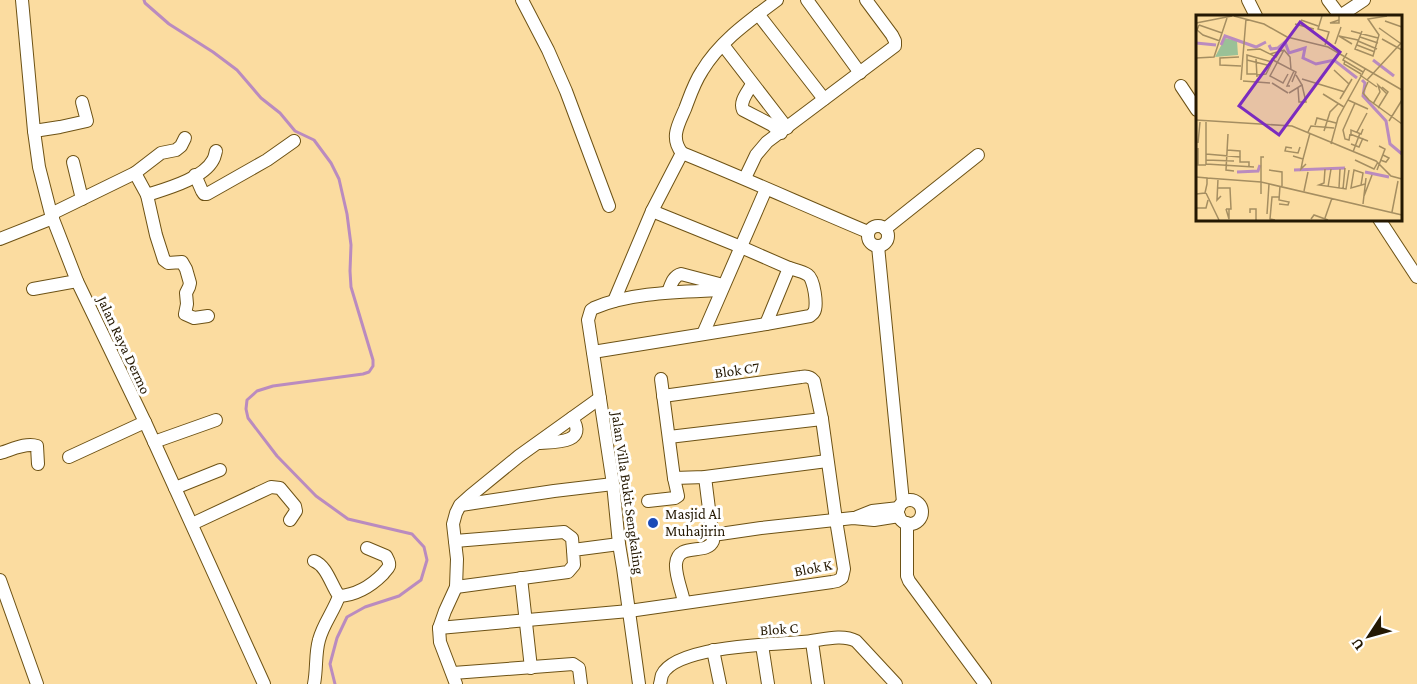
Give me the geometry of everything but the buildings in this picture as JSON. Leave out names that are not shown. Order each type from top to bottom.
[{"type":"street","name":"Jalan Raya Dermo","points":[[22,0],[34,131],[39,167],[52,216],[77,281],[145,422],[264,684]]},
{"type":"street","points":[[522,0],[566,91],[609,206]]},
{"type":"street","points":[[777,0],[735,32],[700,73],[681,118],[675,144],[682,153],[868,232]]},
{"type":"street","points":[[807,0],[860,73]]},
{"type":"street","points":[[745,178],[756,155],[780,126],[824,99],[895,46],[892,35],[866,0]]},
{"type":"street","points":[[1248,0],[1256,15]]},
{"type":"street","points":[[1328,0],[1339,15]]},
{"type":"street","points":[[1342,15],[1364,0]]},
{"type":"street","points":[[758,14],[824,99]]},
{"type":"street","points":[[723,45],[780,126]]},
{"type":"street","points":[[752,84],[741,106],[743,110],[780,126]]},
{"type":"street","points":[[1181,86],[1194,112]]},
{"type":"street","points":[[34,131],[87,121],[82,102]]},
{"type":"street","points":[[0,239],[52,216],[135,173],[161,153],[176,150],[185,138]]},
{"type":"street","points":[[195,175],[202,191],[207,194],[267,160],[294,141]]},
{"type":"street","points":[[147,195],[179,184],[195,175],[209,166],[216,151]]},
{"type":"street","points":[[614,301],[652,211],[682,153]]},
{"type":"street","points":[[885,229],[978,155]]},
{"type":"street","points":[[73,162],[82,200]]},
{"type":"street","points":[[135,173],[147,195],[164,260],[168,263],[182,262],[186,268],[190,283],[186,293],[185,314],[194,318],[208,316]]},
{"type":"street","points":[[703,334],[766,189]]},
{"type":"street","points":[[593,352],[806,317],[815,312],[811,279],[803,272],[652,211]]},
{"type":"street","points":[[1380,220],[1417,277]]},
{"type":"street","points":[[877,225],[885,229],[888,234],[886,242],[883,245],[873,245],[867,237],[868,232],[877,225]]},
{"type":"street","points":[[878,246],[907,576],[985,684]]},
{"type":"street","points":[[766,324],[789,268]]},
{"type":"street","points":[[668,292],[678,274],[722,288]]},
{"type":"street","points":[[33,290],[77,281]]},
{"type":"street","points":[[614,301],[668,292],[722,288]]},
{"type":"street","name":"Jalan Villa Bukit Sengkaling","points":[[614,301],[591,310],[588,320],[613,484],[639,684]]},
{"type":"street","name":"Blok C7","points":[[663,396],[801,377],[810,377],[814,381]]},
{"type":"street","points":[[648,501],[677,498],[661,379]]},
{"type":"street","name":"Blok K","points":[[439,628],[629,611],[837,581],[842,578],[844,569],[822,419],[814,381]]},
{"type":"street","points":[[581,684],[579,668],[573,664],[455,679],[440,642],[439,628],[456,587],[458,559],[453,524],[460,505],[509,464],[600,398]]},
{"type":"street","points":[[669,437],[822,419]]},
{"type":"street","points":[[154,442],[216,420]]},
{"type":"street","points":[[69,457],[145,422]]},
{"type":"street","points":[[0,453],[34,444],[37,446],[38,464]]},
{"type":"street","points":[[674,478],[705,477],[827,461]]},
{"type":"street","points":[[175,488],[220,470]]},
{"type":"street","points":[[684,602],[676,569],[677,560],[682,553],[691,549],[708,548],[712,545],[705,477]]},
{"type":"street","points":[[460,505],[613,484]]},
{"type":"street","points":[[192,524],[271,487],[280,488],[295,506],[296,511],[290,520]]},
{"type":"street","points":[[712,535],[853,518],[874,520],[902,512]]},
{"type":"street","points":[[455,541],[564,532],[572,538],[574,565],[568,572],[456,587]]},
{"type":"street","points":[[573,550],[619,544]]},
{"type":"street","points":[[339,596],[362,590],[375,582],[389,568],[386,556],[367,548]]},
{"type":"street","points":[[314,561],[323,568],[339,596]]},
{"type":"street","points":[[521,578],[531,668]]},
{"type":"street","points":[[0,580],[37,684]]},
{"type":"street","points":[[314,684],[319,640],[339,596]]},
{"type":"street","name":"Blok C","points":[[660,684],[661,676],[666,669],[689,657],[713,650],[812,642],[844,637],[856,641],[896,684]]},
{"type":"street","points":[[812,642],[818,684]]},
{"type":"street","points":[[762,645],[768,684]]},
{"type":"street","points":[[713,650],[720,684]]},
{"type":"street","points":[[878,664],[881,684]]},
{"type":"waterway","points":[[144,0],[169,24],[237,70],[261,98],[280,113],[295,131],[314,140],[331,163],[339,179],[351,245],[351,287],[373,366],[369,372],[363,374],[273,386],[257,391],[247,400],[246,409],[248,418],[277,456],[316,496],[348,519],[412,534],[424,547],[427,560],[421,580],[399,596],[365,607],[347,617],[337,638],[330,664],[335,684]]},
{"type":"place","name":"Masjid Al Muhajirin","points":[[653,523]]}]
